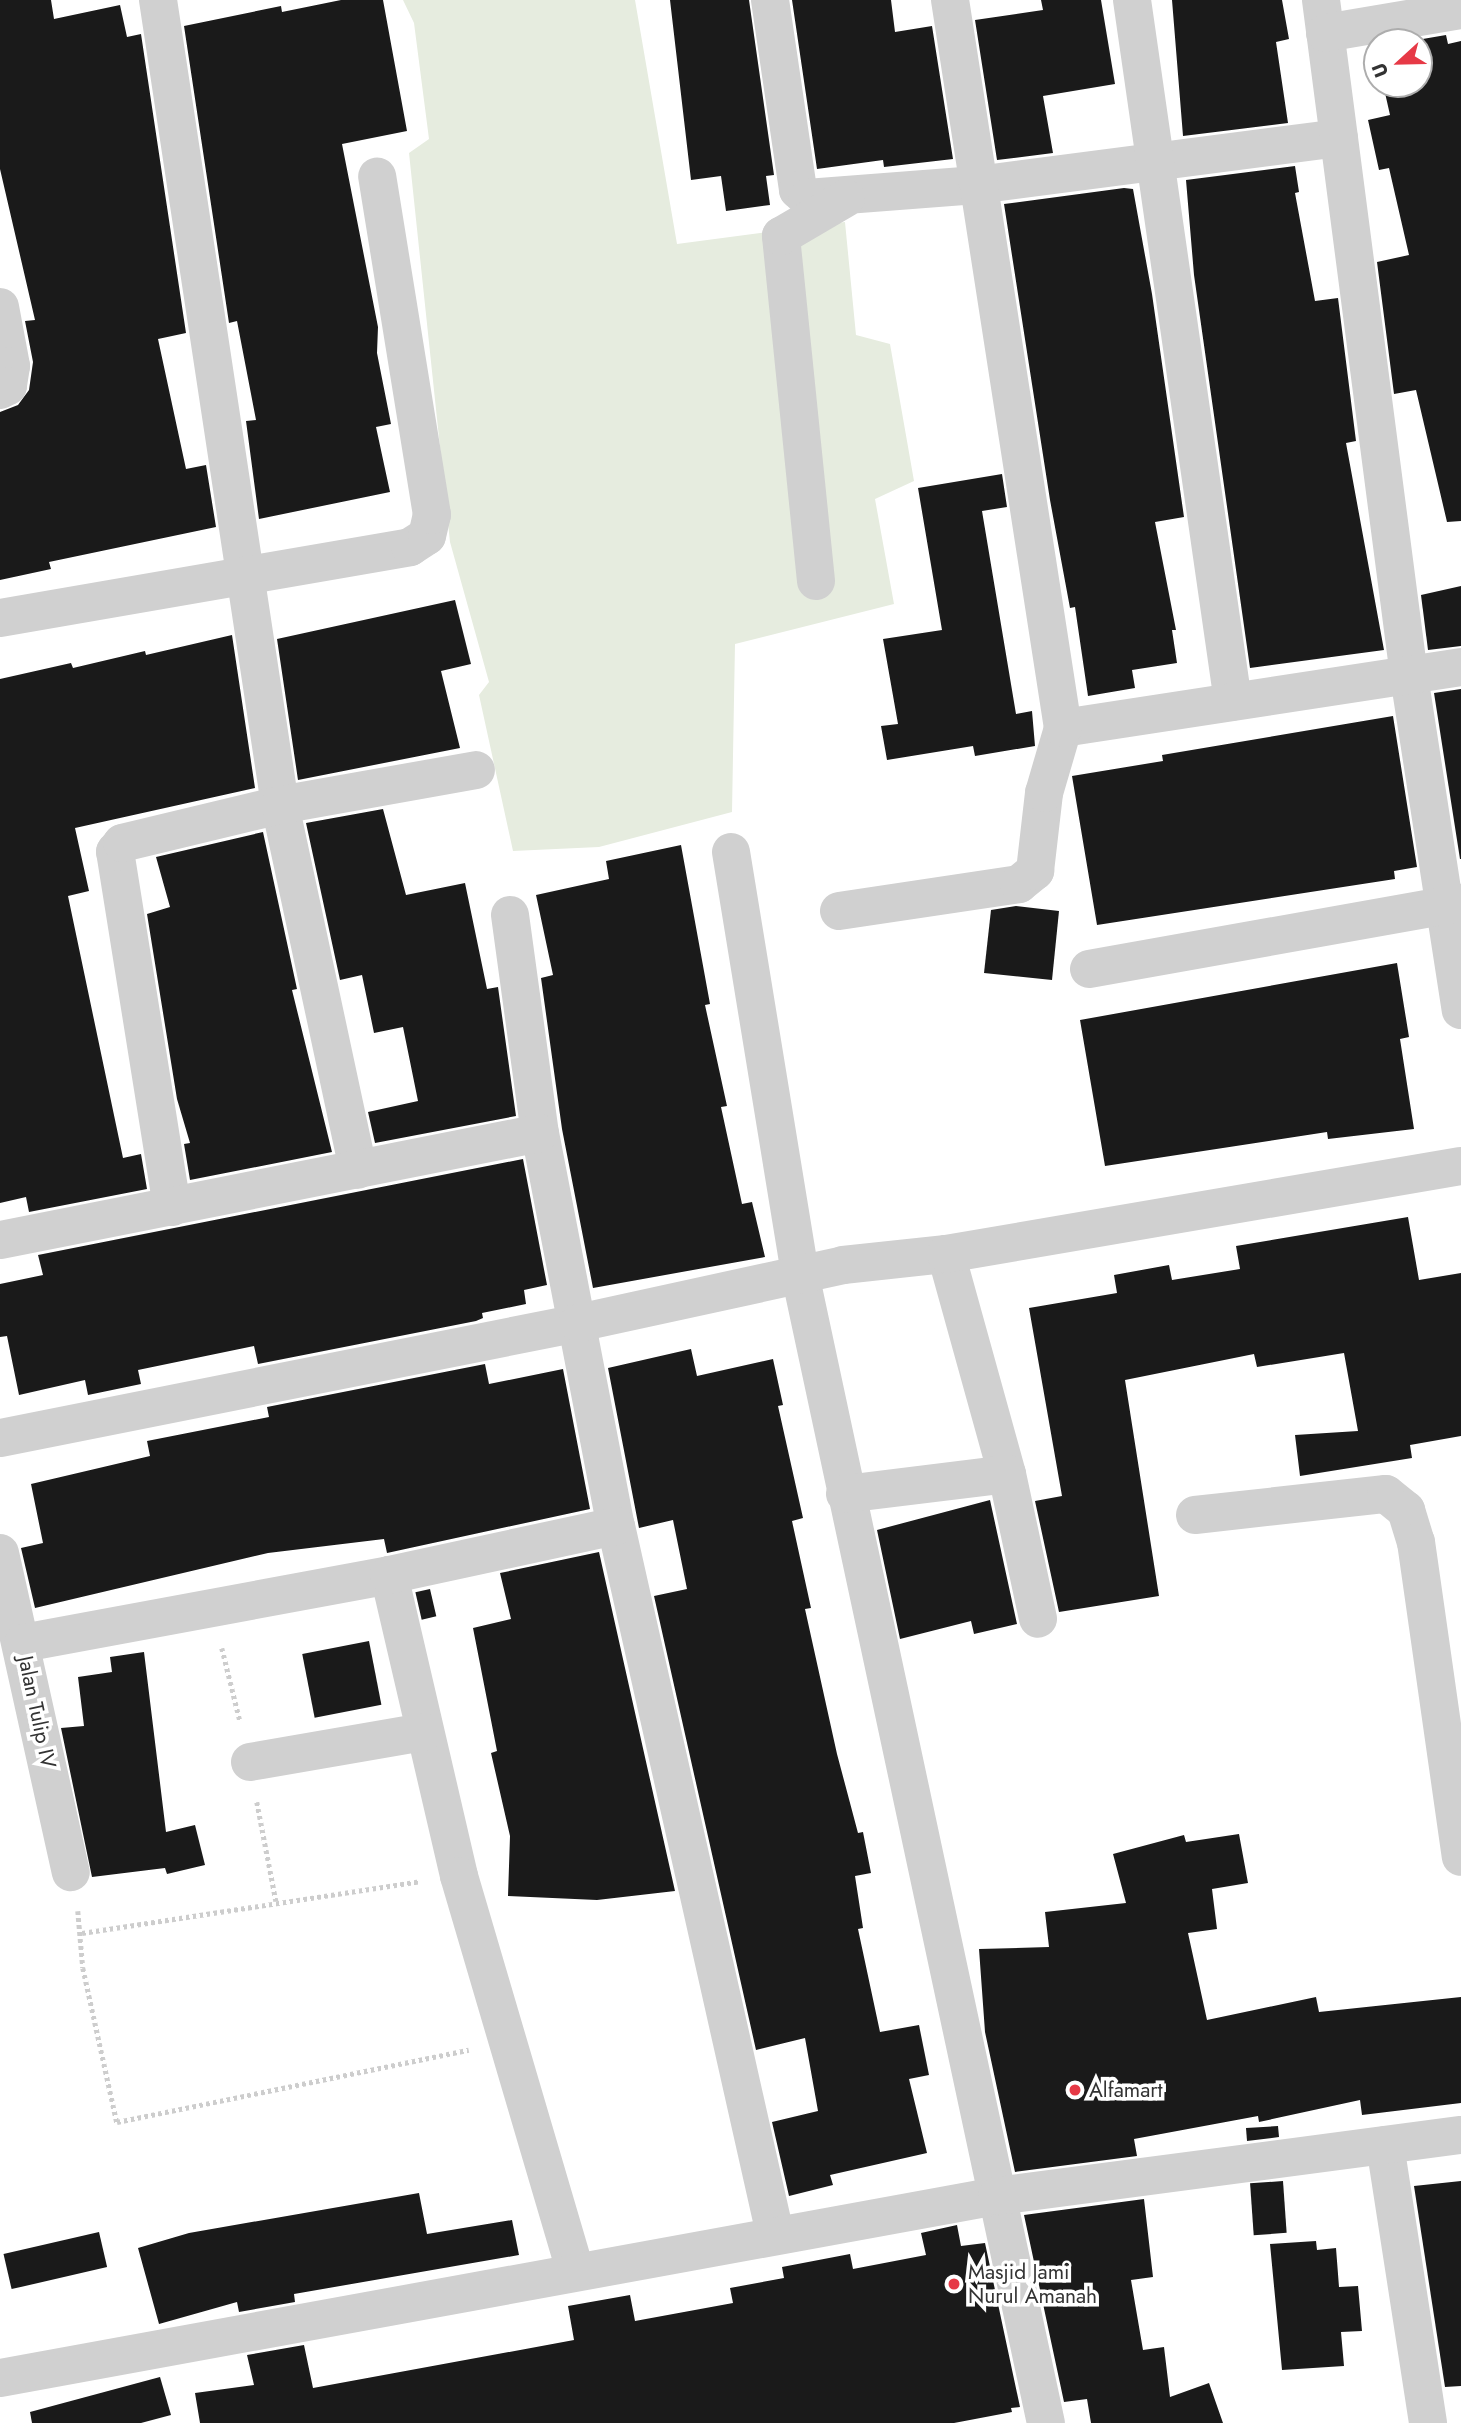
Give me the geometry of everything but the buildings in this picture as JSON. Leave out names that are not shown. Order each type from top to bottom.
[{"type":"street","points":[[158,0],[243,577],[280,805],[358,1170]]},
{"type":"street","points":[[770,0],[798,190],[807,198],[977,186],[1339,138]]},
{"type":"street","points":[[839,911],[1018,884],[1035,872],[1044,793],[1063,728],[950,0]]},
{"type":"street","points":[[1132,0],[1233,702]]},
{"type":"street","points":[[1461,10],[1323,16],[1409,676],[1453,905],[1461,1010]]},
{"type":"street","points":[[0,618],[410,547],[427,536],[432,515],[377,176]]},
{"type":"street","points":[[816,580],[781,236],[850,196]]},
{"type":"street","points":[[0,307],[11,366],[8,386],[0,390]]},
{"type":"street","points":[[1063,728],[1461,667]]},
{"type":"street","points":[[172,1207],[116,852],[133,836],[280,805],[476,771]]},
{"type":"street","points":[[731,852],[800,1274],[1046,2423]]},
{"type":"street","points":[[1089,969],[1453,905]]},
{"type":"street","points":[[510,915],[540,1133],[616,1526],[775,2234]]},
{"type":"street","points":[[0,1240],[540,1133]]},
{"type":"street","points":[[0,1438],[578,1323],[800,1274],[946,1254],[1461,1166]]},
{"type":"street","points":[[946,1254],[1007,1474],[1038,1619]]},
{"type":"street","points":[[845,1494],[1007,1474]]},
{"type":"street","points":[[1195,1516],[1386,1494],[1406,1510],[1416,1542],[1452,1731],[1461,1857]]},
{"type":"street","points":[[23,1643],[389,1575],[616,1526]]},
{"type":"street","name":"Jalan Tulip IV","points":[[0,1553],[23,1643],[71,1872]]},
{"type":"street","points":[[389,1575],[423,1732],[459,1876],[575,2271]]},
{"type":"street","points":[[250,1762],[423,1732]]},
{"type":"street","points":[[0,2378],[775,2234],[997,2196],[1461,2135]]},
{"type":"street","points":[[1385,2146],[1428,2423]]},
{"type":"path","points":[[71,1872],[82,1934],[83,1968],[100,2057],[117,2122],[508,2043]]},
{"type":"path","points":[[82,1934],[459,1876]]},
{"type":"shaded area","points":[[403,0],[635,0],[677,244],[845,222],[856,335],[890,344],[914,481],[875,499],[894,604],[735,644],[732,812],[599,847],[513,851],[479,695],[489,682],[450,542],[409,153],[429,139],[414,23]]},
{"type":"place","name":"Alfamart","points":[[1075,2090]]},
{"type":"place","name":"Masjid Jami Nurul Amanah","points":[[954,2284]]}]
